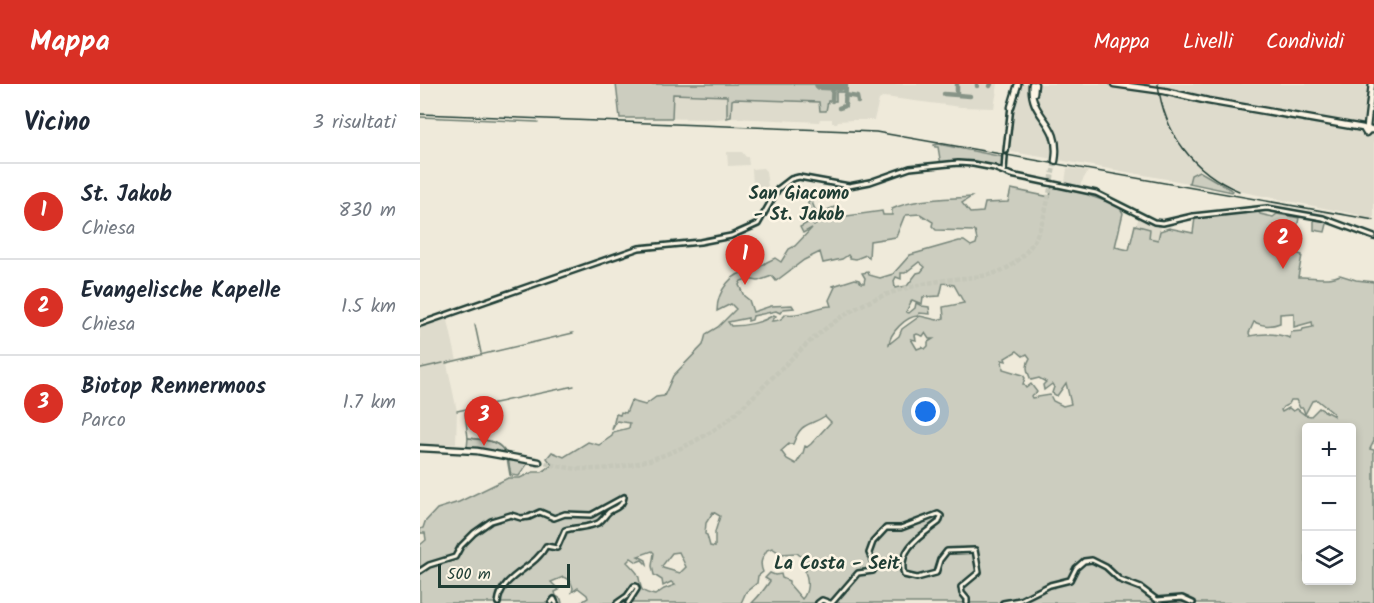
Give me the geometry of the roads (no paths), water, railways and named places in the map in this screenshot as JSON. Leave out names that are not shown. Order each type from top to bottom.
[{"type":"main road","points":[[1011,107],[1017,84]]},
{"type":"main road","points":[[1114,84],[1159,90],[1208,101],[1368,129],[1372,84]]},
{"type":"main road","points":[[1033,85],[1036,107],[1054,135],[1055,161]]},
{"type":"main road","points":[[420,448],[477,451],[539,462]]},
{"type":"street","points":[[1006,151],[1011,107]]},
{"type":"street","points":[[1004,172],[1005,156]]},
{"type":"street","points":[[420,324],[639,248],[700,242],[731,236],[758,224],[778,190],[794,178],[849,186],[870,182],[902,170],[966,163],[1095,193],[1154,222],[1266,208],[1332,220],[1374,237]]},
{"type":"street","points":[[420,571],[455,557],[461,546],[474,533],[492,521],[511,515],[519,518],[529,517],[540,512],[554,518],[565,514],[591,514],[624,497],[617,508],[609,511],[598,523],[565,530],[556,548],[546,546],[525,570],[508,580],[498,597],[498,603]]},
{"type":"street","points":[[818,603],[822,600],[831,603],[858,573],[873,572],[875,567],[869,553],[873,542],[886,528],[901,528],[938,514],[941,516],[939,522],[907,549],[902,558],[904,575],[917,578],[936,573],[940,560],[947,551],[975,550],[979,572],[961,587],[967,603]]},
{"type":"street","points":[[1003,603],[1020,600],[1050,585],[1071,580],[1076,568],[1084,561],[1092,560],[1106,567],[1120,580],[1141,588],[1158,600],[1182,598],[1193,603]]},
{"type":"street","points":[[617,603],[636,586],[638,589],[628,603]]},
{"type":"street","points":[[550,603],[553,599],[556,602]]},
{"type":"waterway","points":[[420,117],[538,122]]},
{"type":"waterway","points":[[475,325],[481,353]]},
{"type":"waterway","points":[[446,363],[573,333]]},
{"type":"waterway","points":[[421,368],[443,363]]},
{"type":"waterway","points":[[457,411],[574,386]]},
{"type":"waterway","points":[[465,412],[468,438],[495,443],[506,454]]},
{"type":"waterway","points":[[508,458],[511,476]]},
{"type":"tunnel","points":[[539,462],[573,468],[602,469],[640,463],[675,450],[709,433],[728,419],[808,343],[836,321],[866,303],[902,289],[990,274],[1008,267],[1027,251],[1040,228],[1048,202],[1055,161]]},
{"type":"railway","points":[[1158,84],[1167,119],[1184,149],[1208,173],[1239,191]]},
{"type":"railway","points":[[420,114],[876,132],[1374,220]]},
{"type":"place","name":"Evangelische Kapelle","points":[[1283,269]]},
{"type":"place","name":"St. Jakob","points":[[745,285]]},
{"type":"place","name":"Biotop Rennermoos","points":[[484,446]]},
{"type":"district","name":"San Giacomo - St. Jakob","points":[[799,204]]},
{"type":"district","name":"La Costa - Seit","points":[[837,564]]}]
